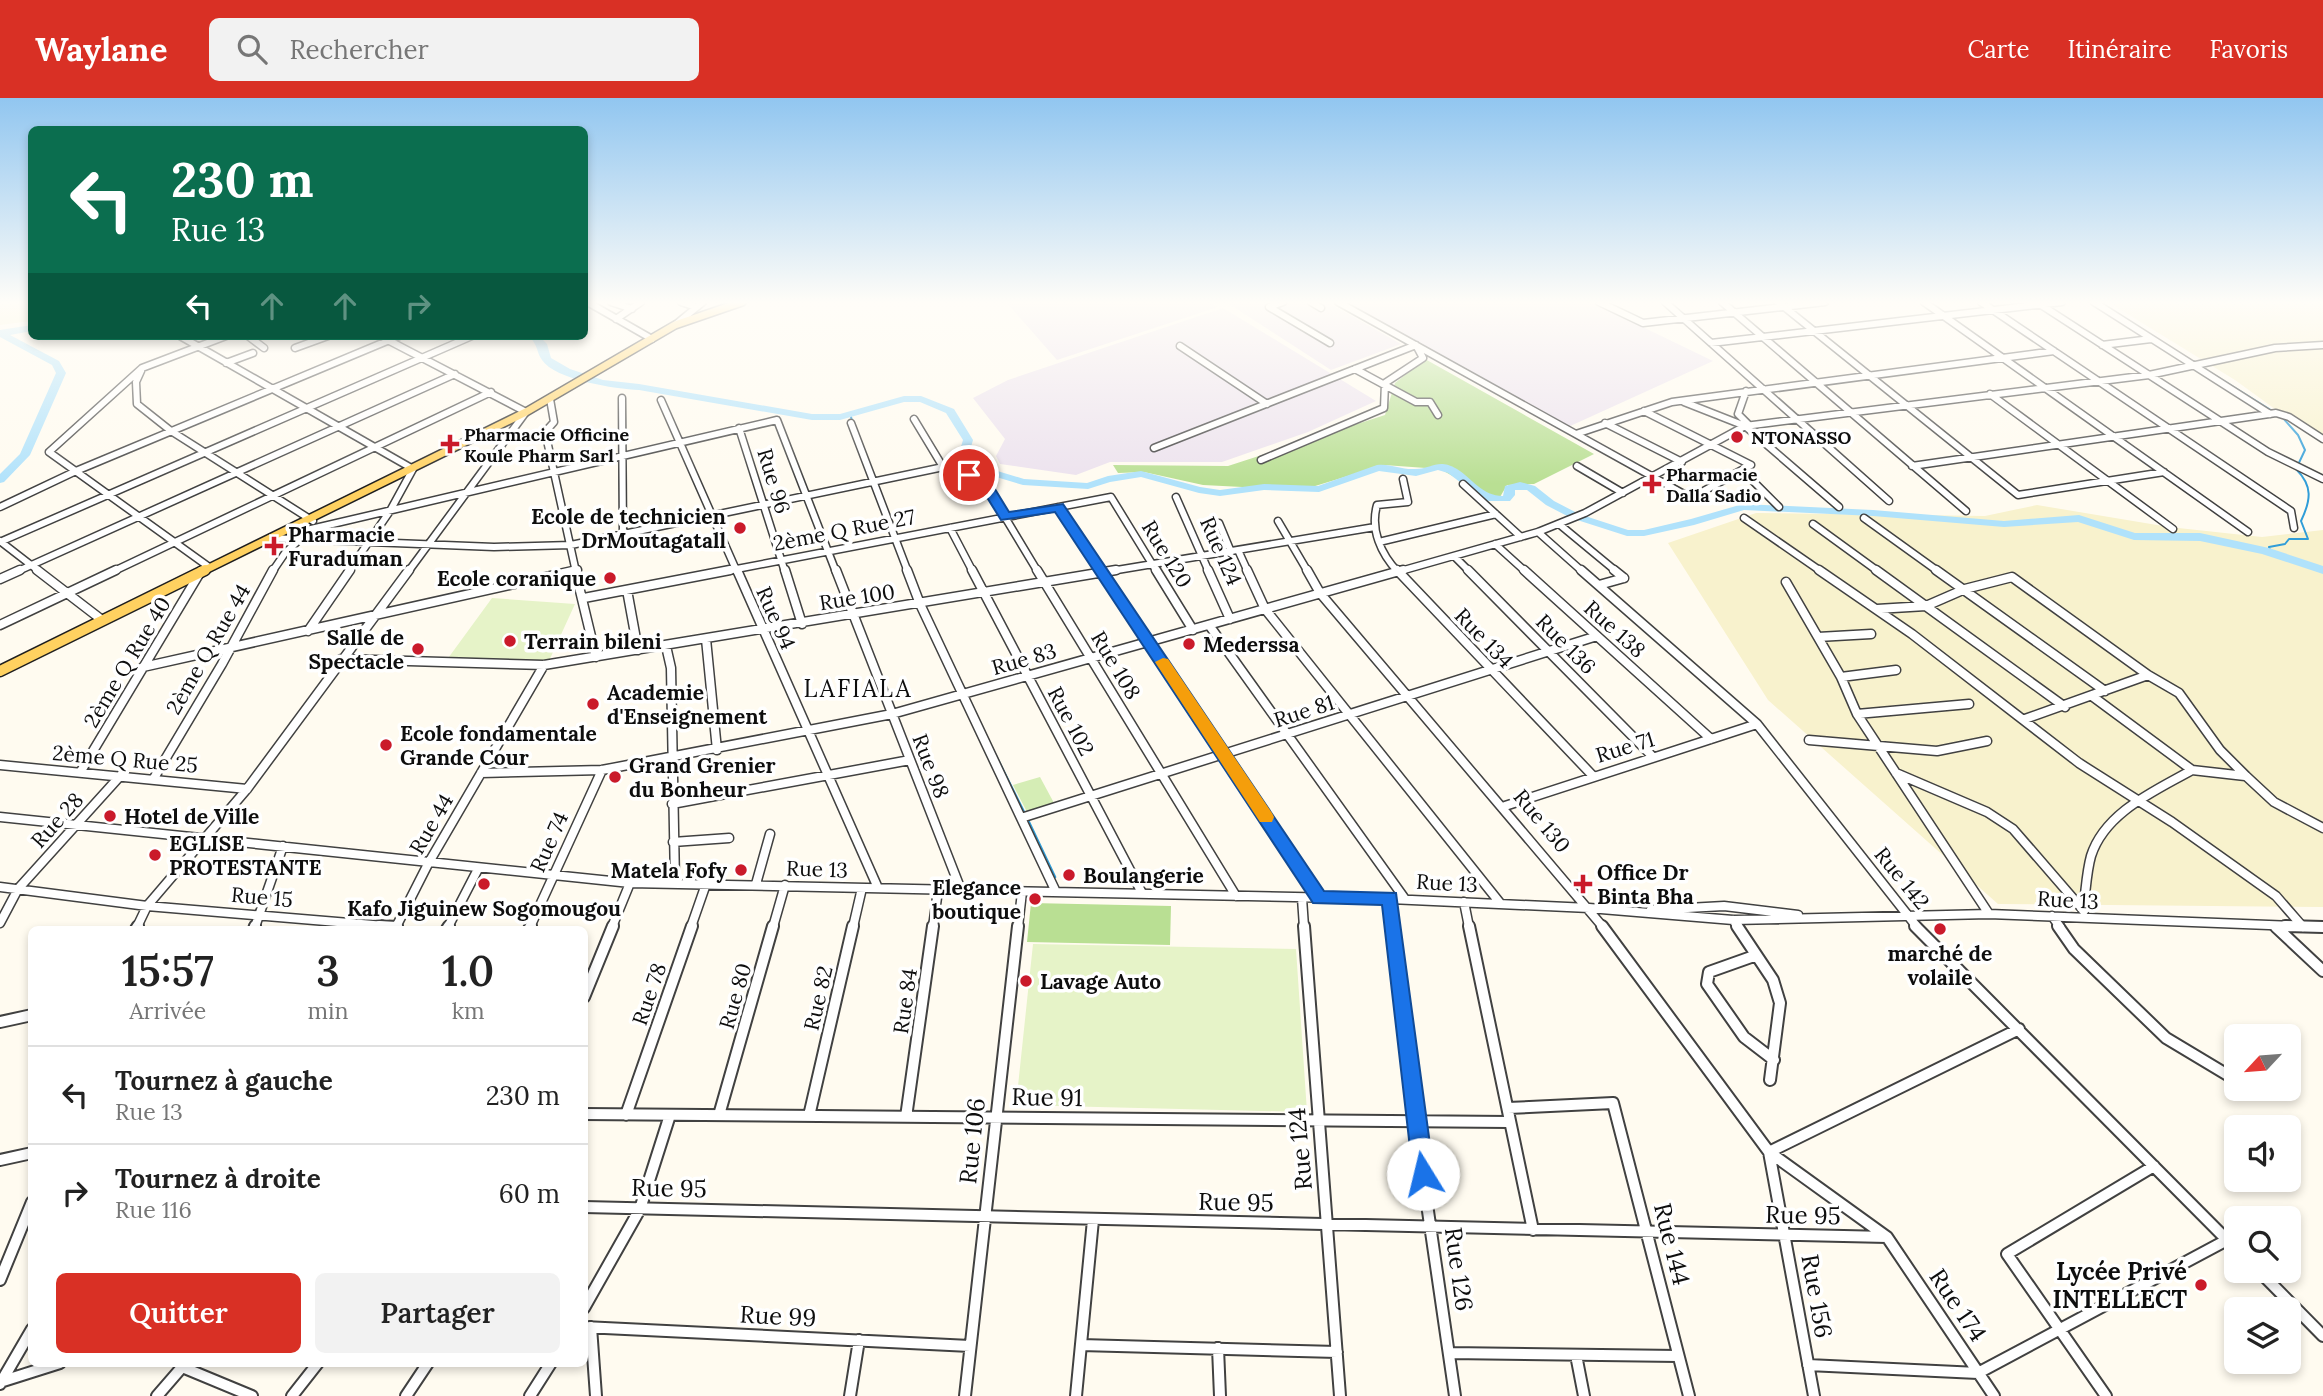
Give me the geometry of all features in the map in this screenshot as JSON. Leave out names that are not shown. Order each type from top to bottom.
[{"type":"main road","points":[[0,671],[413,469],[526,412],[613,363]]},
{"type":"street","points":[[156,363],[142,368],[49,452],[175,542],[205,569]]},
{"type":"street","points":[[226,363],[341,425],[413,469],[390,511],[308,631]]},
{"type":"street","points":[[0,507],[76,471],[333,363]]},
{"type":"street","points":[[103,620],[0,541],[410,363]]},
{"type":"street","points":[[137,926],[147,906],[247,789],[526,412],[433,363]]},
{"type":"street","points":[[1206,363],[1267,404]]},
{"type":"street","points":[[1154,448],[1371,363]]},
{"type":"street","points":[[1385,383],[1418,363]]},
{"type":"street","points":[[1448,363],[1691,498],[1751,465],[1644,411]]},
{"type":"street","points":[[1732,363],[1889,501]]},
{"type":"street","points":[[1793,363],[1966,511]]},
{"type":"street","points":[[1854,363],[2018,495],[2164,472]]},
{"type":"street","points":[[1576,434],[1681,401],[1761,388],[1973,363]]},
{"type":"street","points":[[2008,363],[2248,532]]},
{"type":"street","points":[[2070,363],[2291,511],[2294,528]]},
{"type":"street","points":[[2130,363],[2268,452],[2323,480]]},
{"type":"street","points":[[2188,363],[2270,414]]},
{"type":"street","points":[[1681,401],[1748,426],[2149,374],[2204,363]]},
{"type":"street","points":[[142,368],[136,382],[137,404],[171,431],[319,526]]},
{"type":"street","points":[[1355,369],[1416,402],[1430,402],[1438,415]]},
{"type":"street","points":[[1,578],[455,374]]},
{"type":"street","points":[[1261,460],[1384,408],[1385,383]]},
{"type":"street","points":[[1746,391],[1747,395],[1739,404],[1738,414],[1839,507]]},
{"type":"street","points":[[0,625],[491,392]]},
{"type":"street","points":[[1990,394],[2174,529]]},
{"type":"street","points":[[622,398],[623,536]]},
{"type":"street","points":[[550,399],[554,422],[546,431],[546,436],[552,473],[596,657]]},
{"type":"street","name":"Rue 94","points":[[660,400],[878,888]]},
{"type":"street","points":[[1912,466],[2270,414],[2289,417],[2323,439]]},
{"type":"street","name":"Rue 98","points":[[739,428],[776,419],[961,890]]},
{"type":"street","points":[[270,538],[428,545],[571,545],[623,536],[943,467],[914,419]]},
{"type":"street","points":[[850,423],[920,604],[1056,892]]},
{"type":"street","points":[[1605,423],[1682,462]]},
{"type":"street","name":"Rue 83","points":[[481,773],[602,770],[717,750],[892,714],[1538,532],[1585,513],[1748,426]]},
{"type":"street","points":[[295,539],[319,526],[739,428]]},
{"type":"street","name":"Rue 96","points":[[739,428],[802,624]]},
{"type":"street","name":"Rue 108","points":[[943,467],[953,465],[985,484],[1236,896]]},
{"type":"street","points":[[1577,466],[1623,493]]},
{"type":"street","points":[[1742,470],[1779,507]]},
{"type":"street","name":"Rue 134","points":[[1403,480],[1408,502],[1377,505],[1375,511],[1379,542],[1396,572],[1592,776]]},
{"type":"street","points":[[1463,484],[1521,537]]},
{"type":"street","name":"2ème Q Rue 27","points":[[584,598],[1111,497]]},
{"type":"street","name":"Rue 120","points":[[1111,497],[1193,630]]},
{"type":"street","name":"Rue 124","points":[[1176,498],[1230,619]]},
{"type":"street","points":[[1059,507],[1319,898]]},
{"type":"street","points":[[1379,542],[1496,513]]},
{"type":"street","points":[[1744,518],[1877,609],[2025,719],[2079,763],[2172,822],[2276,896],[2303,927]]},
{"type":"street","points":[[1864,518],[2105,691]]},
{"type":"street","name":"Rue 130","points":[[1278,521],[1320,593],[1505,806],[1589,908],[1769,1152]]},
{"type":"street","points":[[1219,523],[1265,609],[1500,903]]},
{"type":"street","points":[[1562,523],[1625,578],[1599,585]]},
{"type":"street","points":[[1813,524],[2065,707]]},
{"type":"street","name":"Rue 100","points":[[341,659],[544,665],[852,616],[1375,527]]},
{"type":"street","name":"Rue 102","points":[[950,528],[1142,893]]},
{"type":"street","name":"Rue 142","points":[[1538,532],[1757,724],[1905,915],[2224,1237]]},
{"type":"street","name":"2ème Q Rue 44","points":[[154,778],[232,648],[268,579],[295,539]]},
{"type":"street","name":"Rue 138","points":[[1495,544],[1711,739]]},
{"type":"street","name":"Rue 136","points":[[1454,555],[1653,757]]},
{"type":"street","name":"2ème Q Rue 40","points":[[81,771],[205,569]]},
{"type":"street","points":[[143,667],[577,570]]},
{"type":"street","points":[[1877,609],[1926,606],[1965,589],[2012,577],[2148,675],[2179,693],[2220,750],[2246,776],[2274,802],[2323,828]]},
{"type":"street","points":[[1786,582],[1841,677],[1857,714],[1989,914]]},
{"type":"street","points":[[627,590],[638,650]]},
{"type":"street","points":[[1209,625],[1405,899]]},
{"type":"street","points":[[1818,637],[1871,634]]},
{"type":"street","name":"Rue 81","points":[[1021,818],[1597,636]]},
{"type":"street","points":[[706,639],[717,750]]},
{"type":"street","points":[[666,646],[671,668],[670,758],[675,883]]},
{"type":"street","name":"Rue 44","points":[[397,926],[428,864],[544,665]]},
{"type":"street","points":[[1841,677],[1896,670]]},
{"type":"street","points":[[2025,719],[2065,707],[2148,675]]},
{"type":"street","points":[[2092,696],[2192,770],[2246,776]]},
{"type":"street","points":[[1857,714],[1969,704]]},
{"type":"street","name":"Rue 71","points":[[1505,806],[1757,724]]},
{"type":"street","points":[[1809,740],[1937,751],[1987,741]]},
{"type":"street","points":[[672,804],[910,760]]},
{"type":"street","name":"2ème Q Rue 25","points":[[0,765],[247,789]]},
{"type":"street","name":"Rue 74","points":[[530,926],[602,770]]},
{"type":"street","points":[[2083,910],[2092,853],[2101,835],[2137,801],[2192,770]]},
{"type":"street","points":[[1896,773],[1987,812],[2013,829],[2090,918]]},
{"type":"street","name":"Rue 28","points":[[0,923],[18,889],[121,775]]},
{"type":"street","name":"Rue 13","points":[[0,818],[78,823],[428,864],[630,883],[1390,898],[1636,911],[1682,918],[1733,920],[1989,914],[2323,927]]},
{"type":"street","points":[[756,884],[770,834]]},
{"type":"street","points":[[673,842],[729,838]]},
{"type":"street","points":[[255,926],[283,846]]},
{"type":"street","points":[[449,926],[478,869]]},
{"type":"street","points":[[588,987],[630,883]]},
{"type":"street","name":"Rue 78","points":[[626,1115],[706,884]]},
{"type":"street","name":"Rue 80","points":[[719,1115],[785,885]]},
{"type":"street","name":"Rue 15","points":[[0,887],[147,906],[376,926]]},
{"type":"street","name":"Rue 82","points":[[809,1116],[862,888]]},
{"type":"street","name":"Rue 84","points":[[906,1117],[938,890]]},
{"type":"street","name":"Rue 106","points":[[965,1396],[1022,892]]},
{"type":"street","name":"Rue 124","points":[[1302,898],[1340,1396]]},
{"type":"street","name":"Rue 126","points":[[1390,898],[1415,1122],[1455,1396]]},
{"type":"street","points":[[1464,902],[1533,1230]]},
{"type":"street","name":"Rue 13","points":[[1636,911],[1724,906],[1812,917]]},
{"type":"street","points":[[2052,916],[2074,950],[2166,1038],[2224,1073]]},
{"type":"street","points":[[1733,920],[1754,956],[1773,980],[1780,1003],[1770,1080]]},
{"type":"street","points":[[2276,927],[2323,971]]},
{"type":"street","points":[[1754,956],[1725,964],[1709,972],[1707,984],[1744,1037],[1774,1060]]},
{"type":"street","points":[[0,1022],[28,1016]]},
{"type":"street","points":[[1887,1237],[1769,1152],[2019,1029]]},
{"type":"street","name":"Rue 144","points":[[1507,1108],[1613,1103],[1689,1396]]},
{"type":"street","name":"Rue 91","points":[[588,1114],[1509,1122]]},
{"type":"street","points":[[588,1301],[640,1209],[670,1115]]},
{"type":"street","name":"Rue 156","points":[[1769,1152],[1814,1396]]},
{"type":"street","points":[[0,1160],[28,1154]]},
{"type":"street","points":[[2106,1396],[2007,1254],[2154,1166]]},
{"type":"street","name":"Rue 95","points":[[588,1207],[1887,1237]]},
{"type":"street","points":[[0,1280],[28,1212]]},
{"type":"street","points":[[1076,1396],[1093,1220]]},
{"type":"street","name":"Rue 174","points":[[1887,1237],[1994,1396]]},
{"type":"street","points":[[1808,1365],[1978,1373],[2224,1242]]},
{"type":"street","points":[[2271,1283],[2323,1336]]},
{"type":"street","points":[[588,1327],[596,1396]]},
{"type":"street","name":"Rue 99","points":[[588,1327],[970,1346]]},
{"type":"street","points":[[1,1382],[28,1336]]},
{"type":"street","points":[[850,1396],[859,1340]]},
{"type":"street","points":[[1081,1345],[1337,1352]]},
{"type":"street","points":[[1218,1348],[1220,1396]]},
{"type":"street","points":[[1449,1353],[1678,1356]]},
{"type":"street","points":[[1576,1355],[1584,1396]]},
{"type":"street","points":[[1,1382],[48,1367]]},
{"type":"street","points":[[157,1396],[181,1367]]},
{"type":"street","points":[[187,1367],[252,1396]]},
{"type":"street","points":[[292,1396],[315,1367]]},
{"type":"street","points":[[406,1396],[425,1367]]},
{"type":"street","points":[[530,1396],[548,1367]]},
{"type":"shaded area","points":[[1060,363],[1313,363],[1376,401],[1308,432],[1222,462],[1110,462],[1076,475],[1000,464],[996,456],[1005,439],[973,398],[1008,380]]},
{"type":"shaded area","points":[[1320,363],[1351,363],[1331,370]]},
{"type":"shaded area","points":[[1452,363],[1710,363],[1568,427]]},
{"type":"shaded area","points":[[2207,363],[2323,363],[2323,444]]},
{"type":"shaded area","points":[[2037,505],[2169,527],[2262,537],[2323,530],[2323,907],[1998,904],[1768,700],[1668,543],[1756,513],[1985,516]]},
{"type":"green space","points":[[1421,363],[1431,363],[1594,454],[1534,484],[1507,485],[1500,497],[1492,498],[1440,469],[1384,465],[1302,490],[1203,485],[1144,472],[1118,473],[1113,465],[1228,466],[1385,415],[1395,383]]},
{"type":"green space","name":"Terrain bileni","points":[[492,598],[575,604],[548,663],[446,661]]},
{"type":"green space","points":[[1040,777],[1054,803],[1027,812],[1013,785]]},
{"type":"green space","points":[[1031,903],[1171,906],[1170,945],[1027,942]]},
{"type":"green space","points":[[1033,944],[1296,949],[1307,1112],[1016,1105]]},
{"type":"waterway","points":[[0,480],[25,455],[61,373],[55,363]]},
{"type":"waterway","points":[[551,363],[590,380],[812,417],[840,417],[904,399],[921,399],[950,411],[968,440],[963,457],[967,465],[1023,482],[1088,486],[1108,479],[1141,474],[1220,493],[1264,487],[1319,489],[1377,468],[1416,473],[1438,466],[1452,471],[1489,499],[1506,499],[1509,488],[1520,485],[1531,488],[1550,503],[1575,516],[1627,533],[1644,533],[1694,522],[1743,507],[1873,513],[2004,524],[2079,518],[2134,536],[2200,537],[2265,551],[2323,570]]},
{"type":"waterway","points":[[2195,363],[2274,412]]},
{"type":"waterway","points":[[850,414],[853,423]]},
{"type":"waterway","points":[[2265,551],[2270,551],[2269,547],[2285,544],[2289,539],[2308,539],[2301,521],[2307,506],[2308,487],[2296,469],[2305,450],[2298,435],[2283,418]]},
{"type":"waterway","points":[[992,748],[1025,814]]},
{"type":"waterway","points":[[1028,820],[1055,877]]},
{"type":"slow traffic","points":[[1163,662],[1266,817]]},
{"type":"place","name":"NTONASSO","points":[[1737,437]]},
{"type":"place","name":"Pharmacie Officine Koule Pharm Sarl","points":[[450,444]]},
{"type":"place","name":"Pharmacie Dalla Sadio","points":[[1652,484]]},
{"type":"place","name":"Ecole de technicien DrMoutagatall","points":[[740,528]]},
{"type":"place","name":"Pharmacie Furaduman","points":[[274,546]]},
{"type":"place","name":"Ecole coranique","points":[[610,578]]},
{"type":"place","name":"Terrain bileni","points":[[510,641]]},
{"type":"place","name":"Mederssa","points":[[1189,644]]},
{"type":"place","name":"Salle de Spectacle","points":[[418,649]]},
{"type":"place","name":"Academie d'Enseignement","points":[[593,704]]},
{"type":"place","name":"Ecole fondamentale Grande Cour","points":[[386,745]]},
{"type":"place","name":"Grand Grenier du Bonheur","points":[[615,777]]},
{"type":"place","name":"Hotel de Ville","points":[[110,816]]},
{"type":"place","name":"EGLISE PROTESTANTE","points":[[155,855]]},
{"type":"place","name":"Matela Fofy","points":[[741,870]]},
{"type":"place","name":"Boulangerie","points":[[1069,875]]},
{"type":"place","name":"Kafo Jiguinew Sogomougou","points":[[484,884]]},
{"type":"place","name":"Office Dr Binta Bha","points":[[1583,884]]},
{"type":"place","name":"Elegance boutique","points":[[1035,899]]},
{"type":"place","name":"marché de volaile","points":[[1940,929]]},
{"type":"place","name":"Lavage Auto","points":[[1026,981]]},
{"type":"place","name":"Lycée Privé INTELLECT","points":[[2201,1285]]},
{"type":"district","name":"LAFIALA","points":[[858,688]]},
{"type":"route","points":[[969,475],[985,484],[1005,517],[1059,507],[1319,898],[1390,898],[1423,1174]]}]
